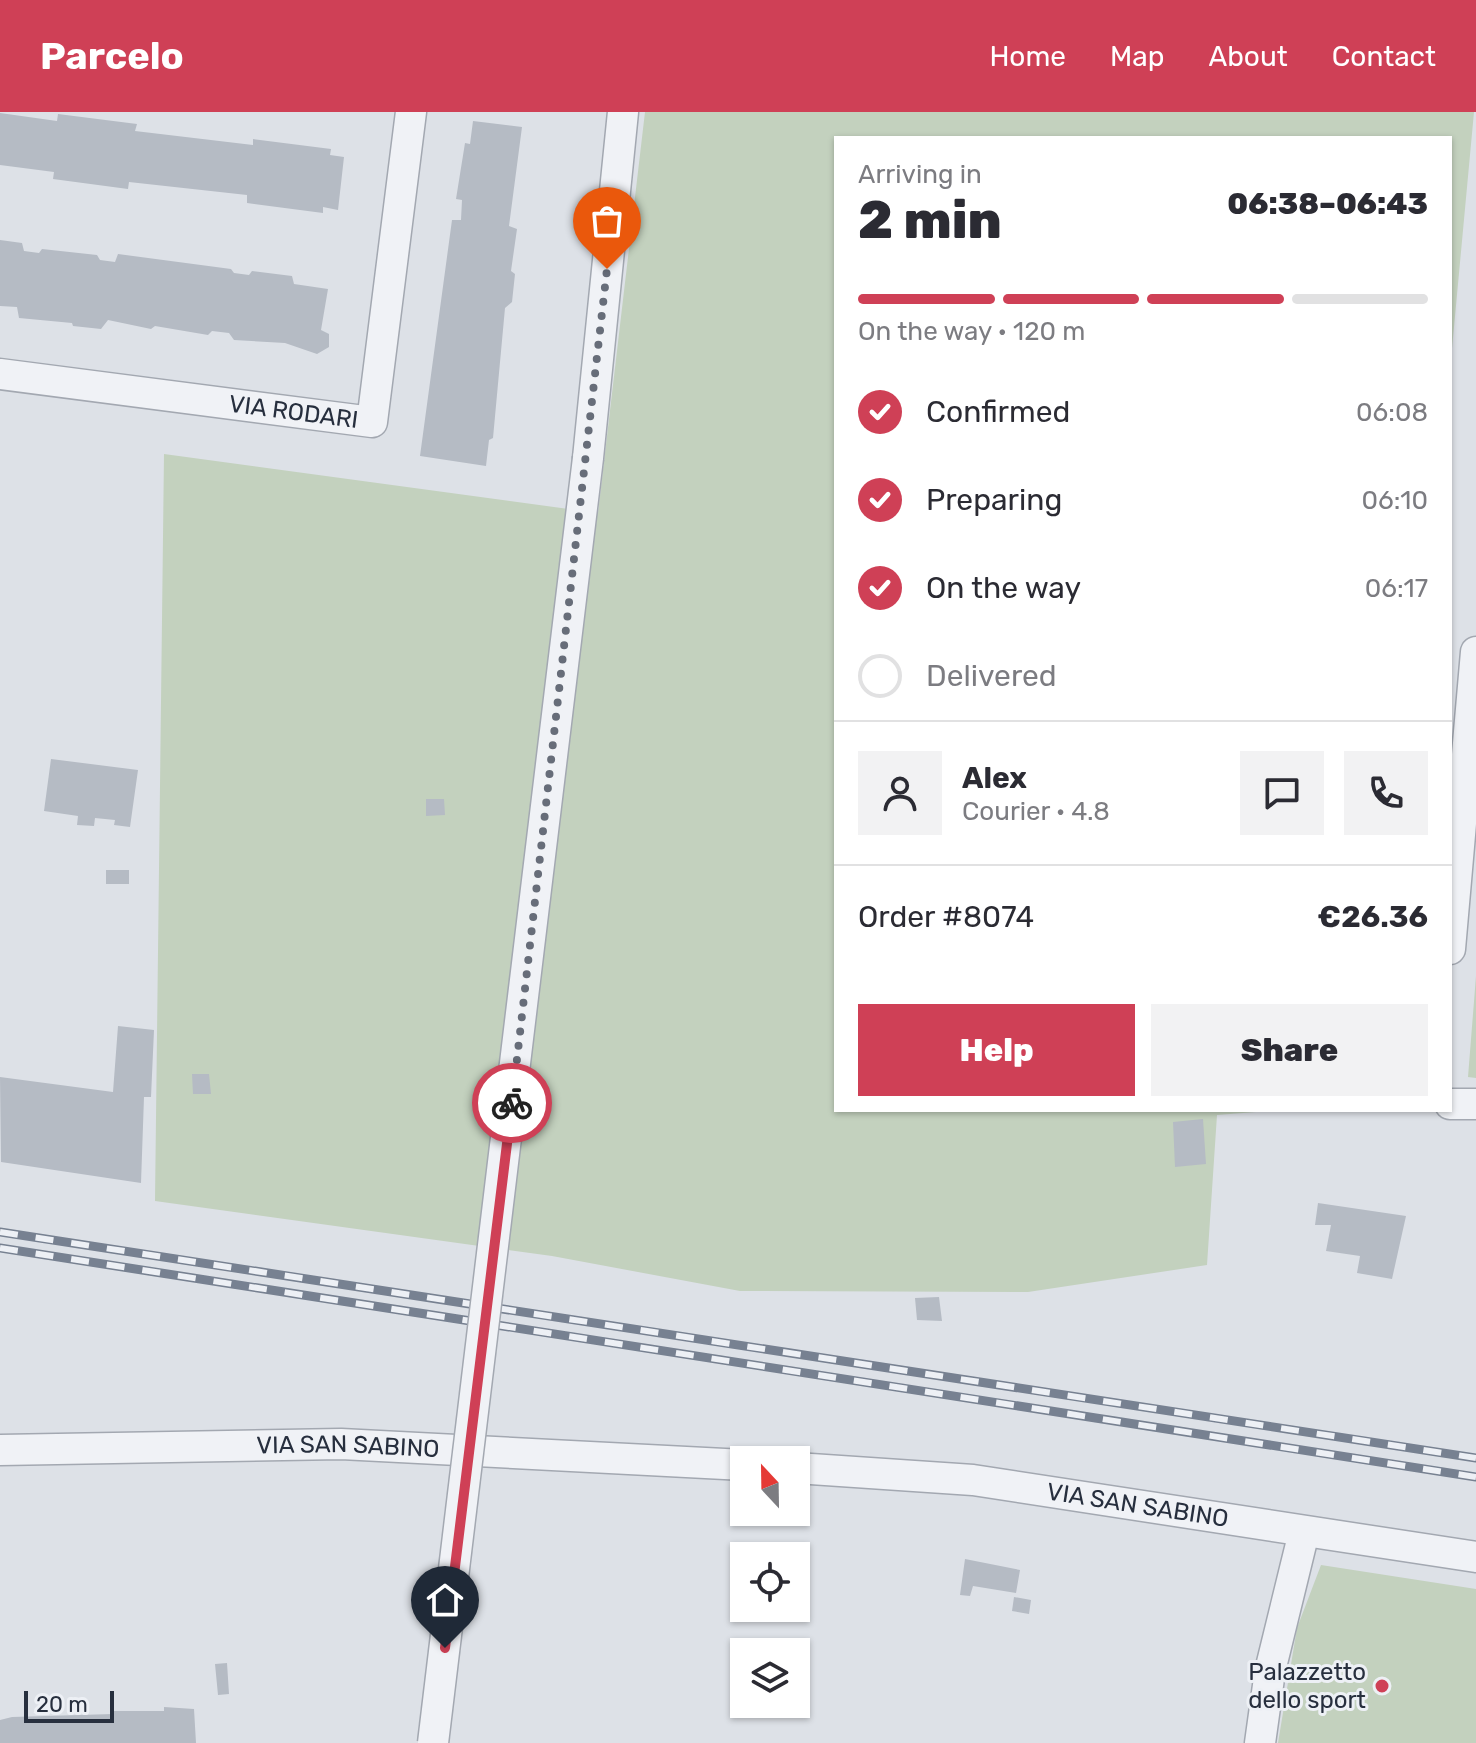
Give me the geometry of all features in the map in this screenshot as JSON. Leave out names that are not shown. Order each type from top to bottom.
[{"type":"street","name":"VIA RODARI","points":[[0,374],[372,422],[411,112]]},
{"type":"street","points":[[433,1743],[588,458],[623,112]]},
{"type":"street","points":[[1452,926],[1476,652]]},
{"type":"street","points":[[1452,1104],[1476,1104]]},
{"type":"street","name":"VIA SAN SABINO","points":[[0,1450],[341,1444],[730,1464]]},
{"type":"street","name":"VIA SAN SABINO","points":[[810,1469],[973,1480],[1476,1557]]},
{"type":"street","points":[[1260,1743],[1270,1671],[1304,1532]]},
{"type":"green space","points":[[645,112],[1474,112],[1452,348],[1452,136],[834,136],[834,1112],[1255,1112],[1217,1115],[1207,1265],[1028,1292],[740,1291],[552,1256],[155,1201],[164,454],[598,513]]},
{"type":"green space","points":[[1476,976],[1476,1078],[1468,1077]]},
{"type":"green space","name":"Palazzetto dello sport","points":[[1321,1565],[1476,1589],[1476,1743],[1278,1743],[1297,1628]]},
{"type":"building","points":[[0,113],[57,121],[58,114],[137,124],[135,131],[253,145],[253,139],[331,149],[330,155],[344,157],[338,210],[323,207],[323,213],[247,203],[247,195],[129,182],[128,189],[53,179],[54,172],[0,165]]},
{"type":"building","points":[[473,121],[522,127],[509,226],[517,229],[511,271],[515,274],[512,302],[505,308],[493,438],[489,440],[486,466],[420,456],[452,220],[461,220],[462,200],[456,199],[465,143],[470,144]]},
{"type":"building","points":[[0,240],[22,243],[24,251],[39,253],[42,249],[97,255],[100,260],[115,262],[118,254],[231,269],[234,273],[249,275],[252,271],[292,276],[294,284],[328,289],[321,330],[329,334],[329,347],[317,354],[285,343],[234,340],[229,333],[212,331],[208,335],[155,326],[151,329],[108,320],[101,329],[19,318],[17,307],[0,306]]},
{"type":"building","points":[[51,759],[138,770],[130,827],[114,825],[115,820],[95,818],[94,826],[77,825],[78,816],[44,811]]},
{"type":"building","points":[[426,799],[444,799],[445,815],[426,816]]},
{"type":"building","points":[[106,870],[129,870],[129,884],[106,884]]},
{"type":"building","points":[[118,1026],[154,1030],[151,1097],[144,1097],[141,1183],[1,1162],[0,1077],[113,1092]]},
{"type":"building","points":[[192,1074],[209,1074],[211,1094],[193,1094]]},
{"type":"building","points":[[1203,1119],[1206,1164],[1175,1167],[1173,1122]]},
{"type":"building","points":[[1318,1203],[1406,1216],[1392,1279],[1357,1273],[1360,1256],[1326,1251],[1331,1225],[1315,1225]]},
{"type":"building","points":[[939,1297],[942,1321],[917,1320],[915,1298]]},
{"type":"building","points":[[965,1559],[1020,1570],[1016,1593],[973,1586],[970,1596],[960,1595]]},
{"type":"building","points":[[1014,1597],[1031,1600],[1029,1614],[1012,1611]]},
{"type":"building","points":[[227,1663],[229,1694],[218,1695],[215,1664]]},
{"type":"building","points":[[164,1707],[194,1709],[196,1743],[0,1743],[0,1720],[12,1717],[164,1711]]},
{"type":"railway","points":[[0,1232],[1476,1458]]},
{"type":"railway","points":[[0,1248],[1476,1477]]},
{"type":"way so far","points":[[512,1103],[588,458],[607,269]]},
{"type":"place","name":"Palazzetto dello sport","points":[[1382,1686]]},
{"type":"route","points":[[445,1648],[512,1103]]}]
